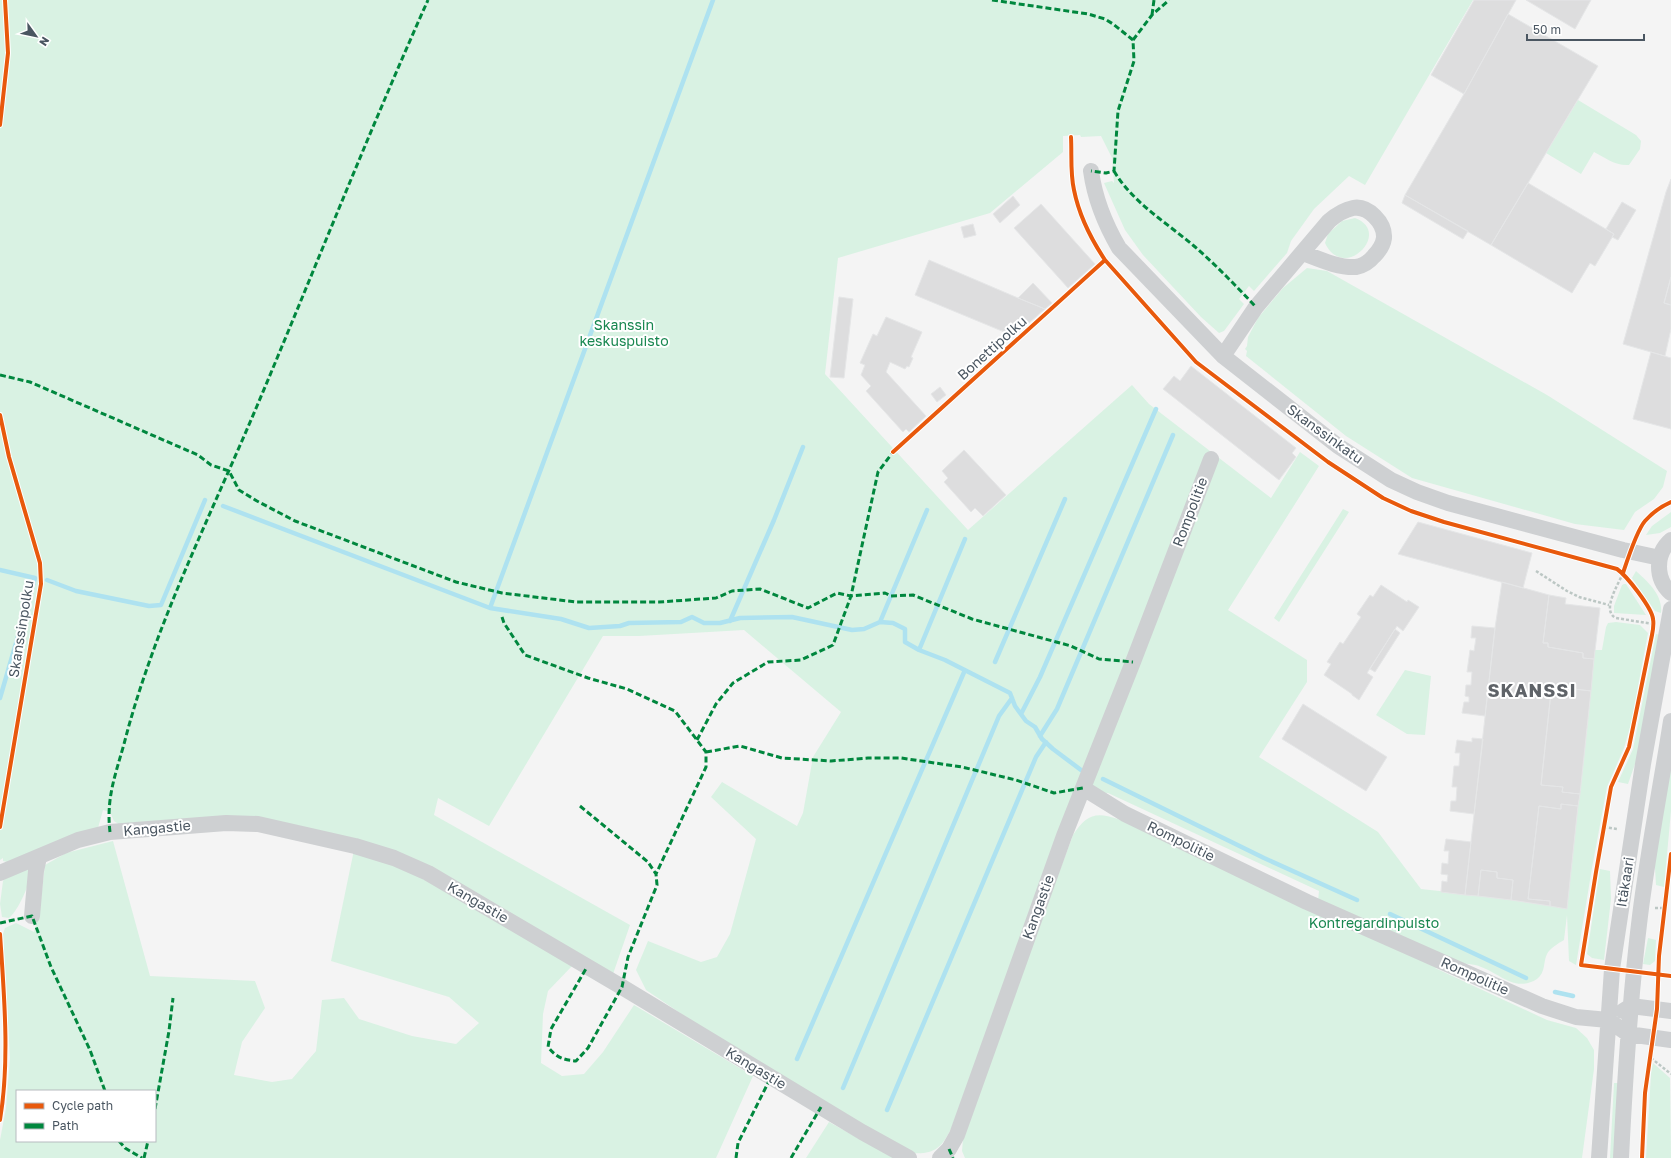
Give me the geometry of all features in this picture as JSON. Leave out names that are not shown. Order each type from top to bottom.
[{"type":"street","name":"Skanssinkatu","points":[[1092,171],[1094,191],[1099,208],[1109,231],[1119,248],[1166,299],[1223,356],[1338,446],[1390,480],[1416,492],[1448,503],[1660,558]]},
{"type":"street","points":[[1223,356],[1256,307],[1329,221],[1340,212],[1354,207],[1365,210],[1379,221],[1383,229],[1384,239],[1378,252],[1368,262],[1357,267],[1332,264],[1303,253]]},
{"type":"street","name":"Rompolitie","points":[[1211,459],[1083,788],[1125,814],[1307,902],[1528,1000],[1576,1017],[1608,1020]]},
{"type":"street","points":[[1671,540],[1665,546],[1660,558],[1660,576],[1663,583],[1671,593]]},
{"type":"street","name":"Itäkaari","points":[[1599,1158],[1612,969],[1638,797],[1670,616]]},
{"type":"street","name":"Itäkaari","points":[[1621,1158],[1628,1034],[1639,924],[1648,856],[1671,721]]},
{"type":"street","name":"Kangastie","points":[[940,1158],[949,1149],[957,1135],[1064,836],[1083,788]]},
{"type":"street","name":"Kangastie","points":[[0,873],[78,840],[110,832],[226,823],[258,824],[317,837],[394,858],[434,877],[628,991],[862,1132],[909,1158]]},
{"type":"street","points":[[32,916],[36,871],[39,857]]},
{"type":"street","points":[[1671,1010],[1631,1006],[1608,1020],[1628,1034],[1671,1040]]},
{"type":"path","points":[[1631,551],[1609,605],[1609,612],[1616,618],[1653,624]]},
{"type":"path","points":[[1617,569],[1628,579]]},
{"type":"path","points":[[1536,571],[1579,597],[1609,605]]},
{"type":"path","points":[[1653,630],[1653,618],[1670,616]]},
{"type":"path","points":[[1603,834],[1605,821]]},
{"type":"path","points":[[1604,827],[1617,829]]},
{"type":"path","points":[[1655,908],[1665,905],[1664,914]]},
{"type":"path","points":[[1650,1065],[1654,1038]]},
{"type":"path","points":[[1651,1058],[1671,1074]]},
{"type":"green space","points":[[0,0],[1473,0],[1365,185],[1349,176],[1314,209],[1291,241],[1287,253],[1254,291],[1249,286],[1239,299],[1244,304],[1224,331],[1219,333],[1201,317],[1143,255],[1125,230],[1104,183],[1112,181],[1114,183],[1112,158],[1101,136],[1063,136],[1063,152],[990,213],[838,258],[825,374],[968,530],[1132,385],[1149,404],[1271,498],[1300,452],[1319,466],[1228,610],[1307,660],[1307,682],[1259,757],[1378,832],[1421,889],[1567,905],[1595,650],[1602,650],[1608,623],[1616,622],[1640,625],[1648,633],[1631,724],[1624,748],[1607,787],[1576,965],[1569,961],[1567,915],[1564,940],[1548,952],[1542,973],[1537,979],[1529,983],[1521,984],[1506,980],[1483,968],[1470,964],[1455,964],[1435,968],[1547,1020],[1576,1028],[1587,1038],[1594,1050],[1594,1069],[1582,1158],[965,1158],[962,1151],[964,1127],[1073,835],[1087,819],[1092,816],[1103,815],[1118,819],[1317,912],[1319,891],[1108,793],[1077,791],[951,1129],[940,1146],[930,1152],[910,1153],[732,1048],[646,990],[636,970],[648,941],[701,962],[717,957],[730,934],[756,839],[711,797],[722,782],[797,826],[803,813],[813,757],[841,712],[744,630],[639,636],[603,636],[489,826],[438,798],[434,815],[630,925],[613,974],[423,863],[322,832],[120,825],[114,821],[110,812],[103,810],[98,828],[11,863],[3,861],[3,858],[0,860]]},
{"type":"green space","points":[[1578,100],[1636,135],[1641,141],[1640,149],[1629,165],[1615,163],[1594,152],[1581,174],[1546,153]]},
{"type":"green space","points":[[1355,218],[1365,225],[1369,233],[1367,243],[1361,251],[1353,256],[1343,258],[1333,254],[1325,243],[1328,234],[1342,221]]},
{"type":"green space","points":[[1307,268],[1327,271],[1547,395],[1667,471],[1663,487],[1654,499],[1635,512],[1624,530],[1575,524],[1412,478],[1346,436],[1246,356],[1247,351],[1245,349],[1247,346],[1248,337],[1258,318],[1283,288]]},
{"type":"green space","points":[[1343,509],[1349,512],[1279,622],[1274,618]]},
{"type":"green space","points":[[1671,512],[1671,527],[1660,533],[1646,535],[1652,526]]},
{"type":"green space","points":[[1636,571],[1654,589],[1660,600],[1661,613],[1655,611],[1632,578]]},
{"type":"green space","points":[[1626,584],[1646,615],[1614,613],[1614,606],[1622,585]]},
{"type":"green space","points":[[1656,634],[1663,636],[1640,750],[1628,784],[1618,782],[1633,749]]},
{"type":"green space","points":[[1405,670],[1431,676],[1425,735],[1407,734],[1376,715]]},
{"type":"green space","points":[[1671,752],[1671,811],[1664,887],[1656,885],[1654,851]]},
{"type":"green space","points":[[113,841],[150,976],[255,981],[265,1008],[242,1042],[234,1075],[272,1082],[292,1079],[316,1051],[322,1000],[344,998],[359,1019],[412,1036],[456,1044],[479,1023],[449,997],[331,961],[354,850],[397,864],[573,965],[548,991],[543,1014],[541,1063],[562,1076],[584,1074],[603,1052],[634,1005],[753,1076],[716,1158],[0,1158],[0,1140],[6,1108],[10,1058],[3,934],[5,928],[16,923],[34,932],[39,915],[45,865],[66,853]]},
{"type":"green space","points":[[27,868],[31,872],[20,904],[9,918],[2,917],[0,904],[3,881],[8,875]]},
{"type":"green space","points":[[1600,869],[1610,871],[1611,899],[1604,960],[1592,958],[1587,954]]},
{"type":"green space","points":[[1648,938],[1656,940],[1655,961],[1650,965],[1643,964]]},
{"type":"green space","points":[[1653,1063],[1670,1078],[1671,1158],[1646,1158]]},
{"type":"green space","points":[[1614,1083],[1618,1083],[1614,1158],[1610,1158]]},
{"type":"green space","points":[[829,1122],[894,1158],[806,1158]]},
{"type":"building","points":[[1474,0],[1516,0],[1464,94],[1431,75]]},
{"type":"building","points":[[1526,0],[1591,0],[1575,29]]},
{"type":"building","points":[[1508,14],[1598,66],[1491,245],[1405,195],[1464,94]]},
{"type":"building","points":[[1671,179],[1671,277],[1664,303],[1671,305],[1671,329],[1665,356],[1623,344]]},
{"type":"building","points":[[1528,183],[1614,234],[1595,266],[1590,263],[1572,293],[1491,245]]},
{"type":"building","points":[[1405,195],[1468,231],[1463,239],[1402,203]]},
{"type":"building","points":[[1013,196],[1020,205],[1000,223],[993,214]]},
{"type":"building","points":[[1622,202],[1636,210],[1618,240],[1612,237],[1614,234],[1606,229]]},
{"type":"building","points":[[1041,204],[1095,264],[1068,288],[1014,228]]},
{"type":"building","points":[[973,224],[976,235],[964,238],[961,227]]},
{"type":"building","points":[[929,260],[1045,309],[1014,336],[915,295]]},
{"type":"building","points":[[1671,277],[1671,305],[1664,303]]},
{"type":"building","points":[[1033,283],[1052,303],[1045,309],[1018,298]]},
{"type":"building","points":[[839,297],[853,299],[844,378],[830,377]]},
{"type":"building","points":[[886,317],[922,332],[911,357],[913,358],[909,367],[907,366],[905,369],[890,362],[886,372],[926,416],[909,432],[906,429],[903,432],[866,391],[871,386],[861,375],[865,365],[860,363],[873,334],[877,336]]},
{"type":"building","points":[[1651,352],[1671,358],[1671,429],[1633,419]]},
{"type":"building","points":[[1191,366],[1296,448],[1292,453],[1296,457],[1279,480],[1163,389],[1174,376],[1180,381]]},
{"type":"building","points":[[940,387],[946,395],[937,402],[931,394]]},
{"type":"building","points":[[964,450],[1006,495],[983,516],[975,508],[971,512],[944,482],[948,478],[942,471]]},
{"type":"building","points":[[1418,522],[1532,553],[1523,588],[1398,554]]},
{"type":"building","points":[[1502,582],[1549,595],[1543,643],[1548,643],[1548,647],[1583,653],[1583,658],[1594,659],[1591,691],[1574,689],[1574,695],[1551,692],[1541,785],[1563,787],[1562,792],[1580,794],[1578,806],[1561,804],[1561,809],[1539,806],[1528,899],[1550,901],[1550,906],[1511,900],[1513,880],[1497,878],[1497,872],[1481,870],[1478,896],[1465,895],[1495,628]]},
{"type":"building","points":[[1381,585],[1407,602],[1408,600],[1419,607],[1403,631],[1397,626],[1367,673],[1373,677],[1359,700],[1324,675],[1331,664],[1327,662],[1340,642],[1343,644],[1361,617],[1357,614],[1370,595],[1373,597]]},
{"type":"building","points":[[1549,595],[1566,598],[1565,604],[1600,608],[1594,659],[1583,658],[1583,653],[1548,647],[1548,643],[1543,643]]},
{"type":"building","points":[[1472,626],[1495,628],[1485,716],[1462,713],[1464,702],[1469,702],[1469,697],[1465,696],[1466,685],[1471,685],[1472,672],[1467,672],[1470,650],[1474,651],[1476,638],[1471,638]]},
{"type":"building","points":[[1395,629],[1400,633],[1375,672],[1370,669]]},
{"type":"building","points":[[1574,689],[1591,691],[1580,794],[1562,792],[1563,787],[1541,785],[1551,692],[1574,695]]},
{"type":"building","points":[[1303,704],[1387,757],[1366,791],[1282,739]]},
{"type":"building","points":[[1472,738],[1483,739],[1474,814],[1450,811],[1451,801],[1456,801],[1457,787],[1452,787],[1454,766],[1459,766],[1460,753],[1455,753],[1457,740],[1472,742]]},
{"type":"building","points":[[1561,804],[1578,806],[1567,909],[1550,906],[1550,901],[1528,899],[1539,806],[1561,809]]},
{"type":"building","points":[[1446,839],[1471,842],[1465,895],[1441,892],[1442,881],[1447,882],[1448,875],[1441,874],[1442,863],[1448,864],[1449,851],[1444,851]]},
{"type":"building","points":[[1481,870],[1497,872],[1497,878],[1513,880],[1511,900],[1478,896]]},
{"type":"waterway","points":[[490,608],[713,0]]},
{"type":"waterway","points":[[1021,714],[1040,677],[1156,409]]},
{"type":"waterway","points":[[1040,736],[1057,709],[1173,435]]},
{"type":"waterway","points":[[730,621],[774,520],[803,447]]},
{"type":"waterway","points":[[995,662],[1065,499]]},
{"type":"waterway","points":[[47,580],[76,591],[149,606],[161,605],[205,500]]},
{"type":"waterway","points":[[223,506],[490,608],[561,619],[589,628],[620,626],[629,623],[681,622],[692,617],[704,623],[720,623],[740,618],[792,617],[852,630],[864,629],[880,622],[893,623],[905,629],[905,642],[919,650],[945,660],[1010,693],[1015,706],[1026,721],[1035,727],[1042,739],[1081,770]]},
{"type":"waterway","points":[[880,622],[927,510]]},
{"type":"waterway","points":[[919,650],[965,539]]},
{"type":"waterway","points":[[0,570],[35,578],[0,698]]},
{"type":"waterway","points":[[797,1059],[965,670]]},
{"type":"waterway","points":[[843,1088],[999,716],[1012,698]]},
{"type":"waterway","points":[[887,1110],[1036,757],[1046,742]]},
{"type":"waterway","points":[[1103,779],[1264,858],[1357,900]]},
{"type":"waterway","points":[[1390,914],[1526,978]]},
{"type":"waterway","points":[[1555,992],[1573,996]]},
{"type":"marked path","points":[[110,832],[109,809],[112,788],[136,700],[167,615],[428,0]]},
{"type":"marked path","points":[[992,0],[1088,14],[1105,19],[1133,40],[1134,61],[1118,111],[1114,171],[1106,173],[1091,171]]},
{"type":"marked path","points":[[1152,15],[1154,0]]},
{"type":"marked path","points":[[1133,40],[1152,15],[1169,0]]},
{"type":"marked path","points":[[1114,171],[1130,193],[1202,253],[1256,307]]},
{"type":"marked path","points":[[0,375],[30,382],[198,455],[211,465],[229,471],[239,490],[295,521],[456,582],[502,593],[576,602],[659,602],[716,598],[732,591],[760,589],[808,608],[837,593],[851,596],[885,593],[891,596],[913,595],[972,619],[1071,646],[1099,659],[1133,662]]},
{"type":"marked path","points":[[697,740],[716,704],[733,683],[768,662],[801,660],[833,645],[851,596],[878,472],[893,452]]},
{"type":"marked path","points":[[502,617],[504,623],[525,655],[588,678],[627,689],[675,711],[706,752],[706,767],[656,874]]},
{"type":"marked path","points":[[706,752],[740,746],[782,758],[831,761],[868,758],[901,758],[962,767],[1016,780],[1054,793],[1083,788]]},
{"type":"marked path","points":[[580,806],[648,862],[656,874],[657,885],[628,957],[622,987],[588,1048],[576,1061],[567,1060],[557,1056],[548,1047],[551,1029],[587,967]]},
{"type":"marked path","points":[[0,923],[32,916],[51,967],[90,1050],[105,1090]]},
{"type":"marked path","points":[[156,1103],[169,1031],[173,998]]},
{"type":"marked path","points":[[736,1158],[738,1143],[771,1077]]},
{"type":"marked path","points":[[791,1158],[821,1107]]},
{"type":"marked path","points":[[120,1142],[125,1148],[142,1158]]},
{"type":"marked path","points":[[144,1158],[148,1142]]},
{"type":"marked path","points":[[949,1149],[953,1158]]},
{"type":"cycle path","points":[[0,125],[8,53],[5,0]]},
{"type":"cycle path","points":[[1071,137],[1073,184],[1076,199],[1082,218],[1095,244],[1105,260],[1196,362],[1328,462],[1383,498],[1411,511],[1444,522],[1617,569],[1627,578],[1638,592],[1652,614],[1653,631],[1629,747],[1611,787],[1581,965],[1671,976]]},
{"type":"cycle path","name":"Bonettipolku","points":[[893,452],[1105,260]]},
{"type":"cycle path","name":"Skanssinpolku","points":[[0,415],[9,457],[40,563],[41,584],[0,827]]},
{"type":"cycle path","points":[[1623,573],[1632,546],[1642,525],[1654,513],[1671,502]]},
{"type":"cycle path","points":[[1642,1158],[1645,1093],[1657,1009],[1659,956],[1671,854]]},
{"type":"cycle path","points":[[0,934],[5,1027],[5,1074],[0,1120]]},
{"type":"district","name":"SKANSSI","points":[[1532,691]]},
{"type":"park label","name":"Skanssin keskuspuisto","points":[[624,334]]},
{"type":"park label","name":"Kontregardinpuisto","points":[[1374,923]]}]
